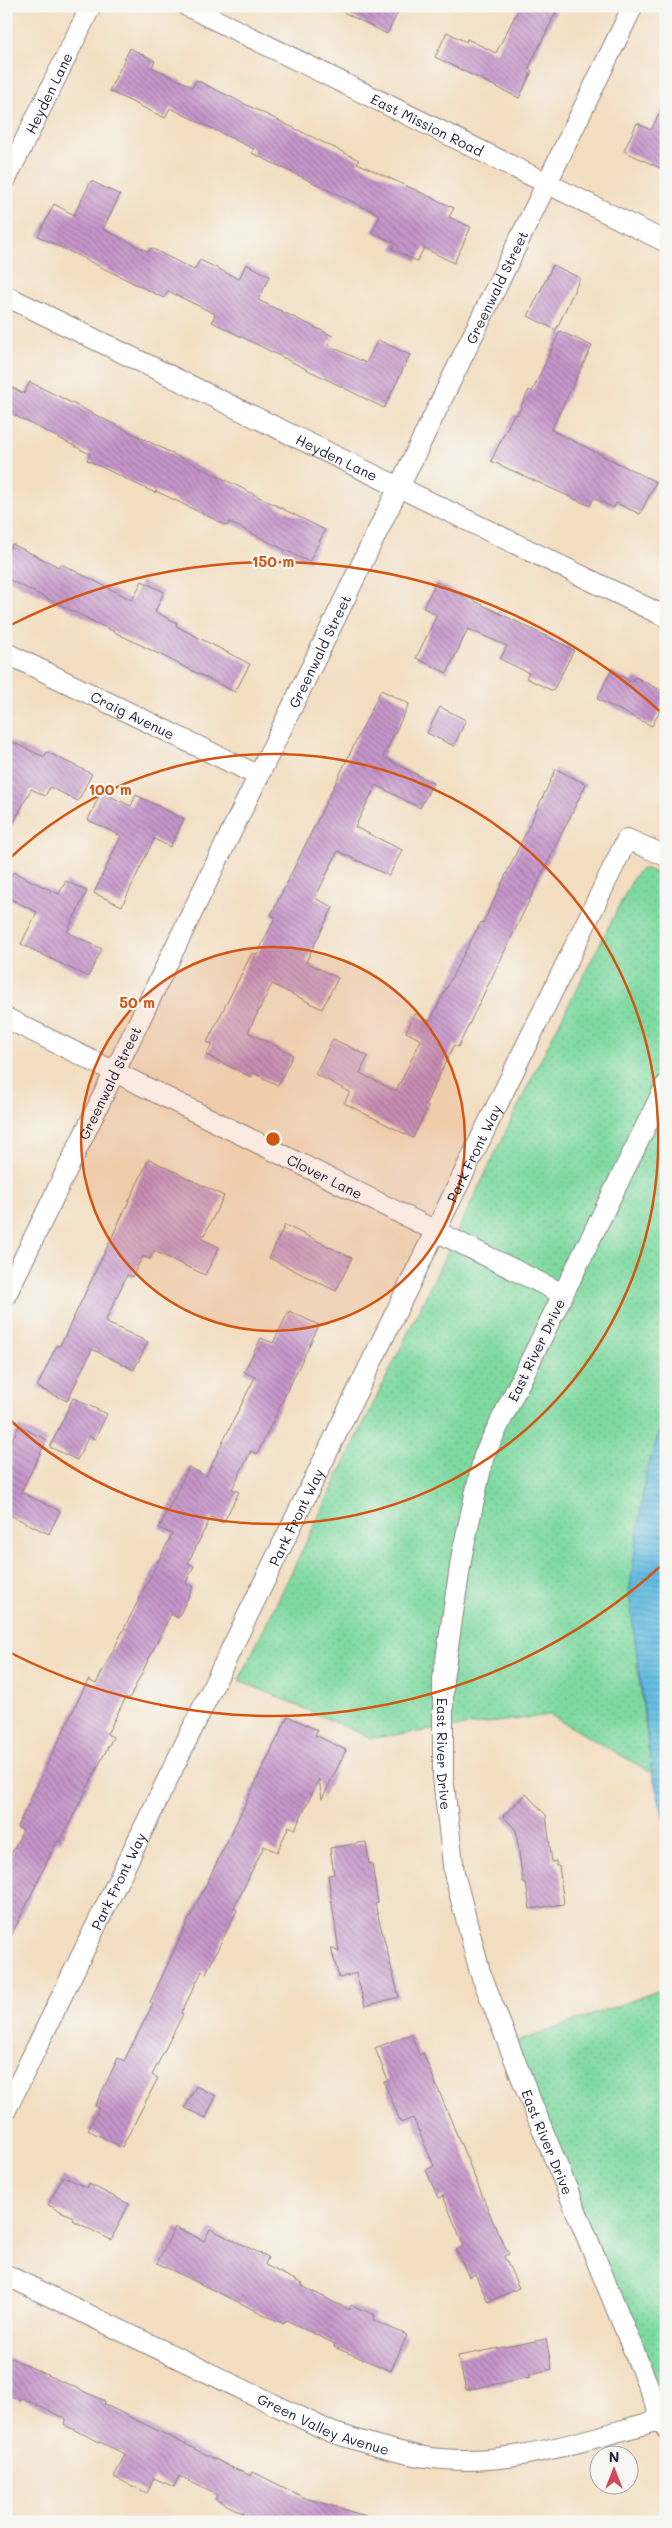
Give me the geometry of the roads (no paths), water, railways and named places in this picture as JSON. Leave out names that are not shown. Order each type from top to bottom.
[{"type":"street","name":"Heyden Lane","points":[[6,179],[91,6]]},
{"type":"street","name":"East Mission Road","points":[[187,6],[666,242]]},
{"type":"street","name":"Greenwald Street","points":[[6,1295],[633,6]]},
{"type":"street","name":"Heyden Lane","points":[[6,296],[666,617]]},
{"type":"street","name":"Craig Avenue","points":[[6,653],[259,776]]},
{"type":"street","name":"Park Front Way","points":[[6,2110],[627,839],[666,856]]},
{"type":"street","name":"Clover Lane","points":[[6,1018],[563,1294]]},
{"type":"street","name":"East River Drive","points":[[664,2424],[546,2140],[480,1972],[454,1873],[444,1777],[444,1679],[462,1554],[484,1455],[666,1085]]},
{"type":"street","name":"Green Valley Avenue","points":[[6,2275],[331,2432],[375,2446],[420,2457],[463,2460],[506,2459],[664,2424]]},
{"type":"water","points":[[666,1413],[666,1827],[652,1773],[629,1593],[646,1472]]}]
